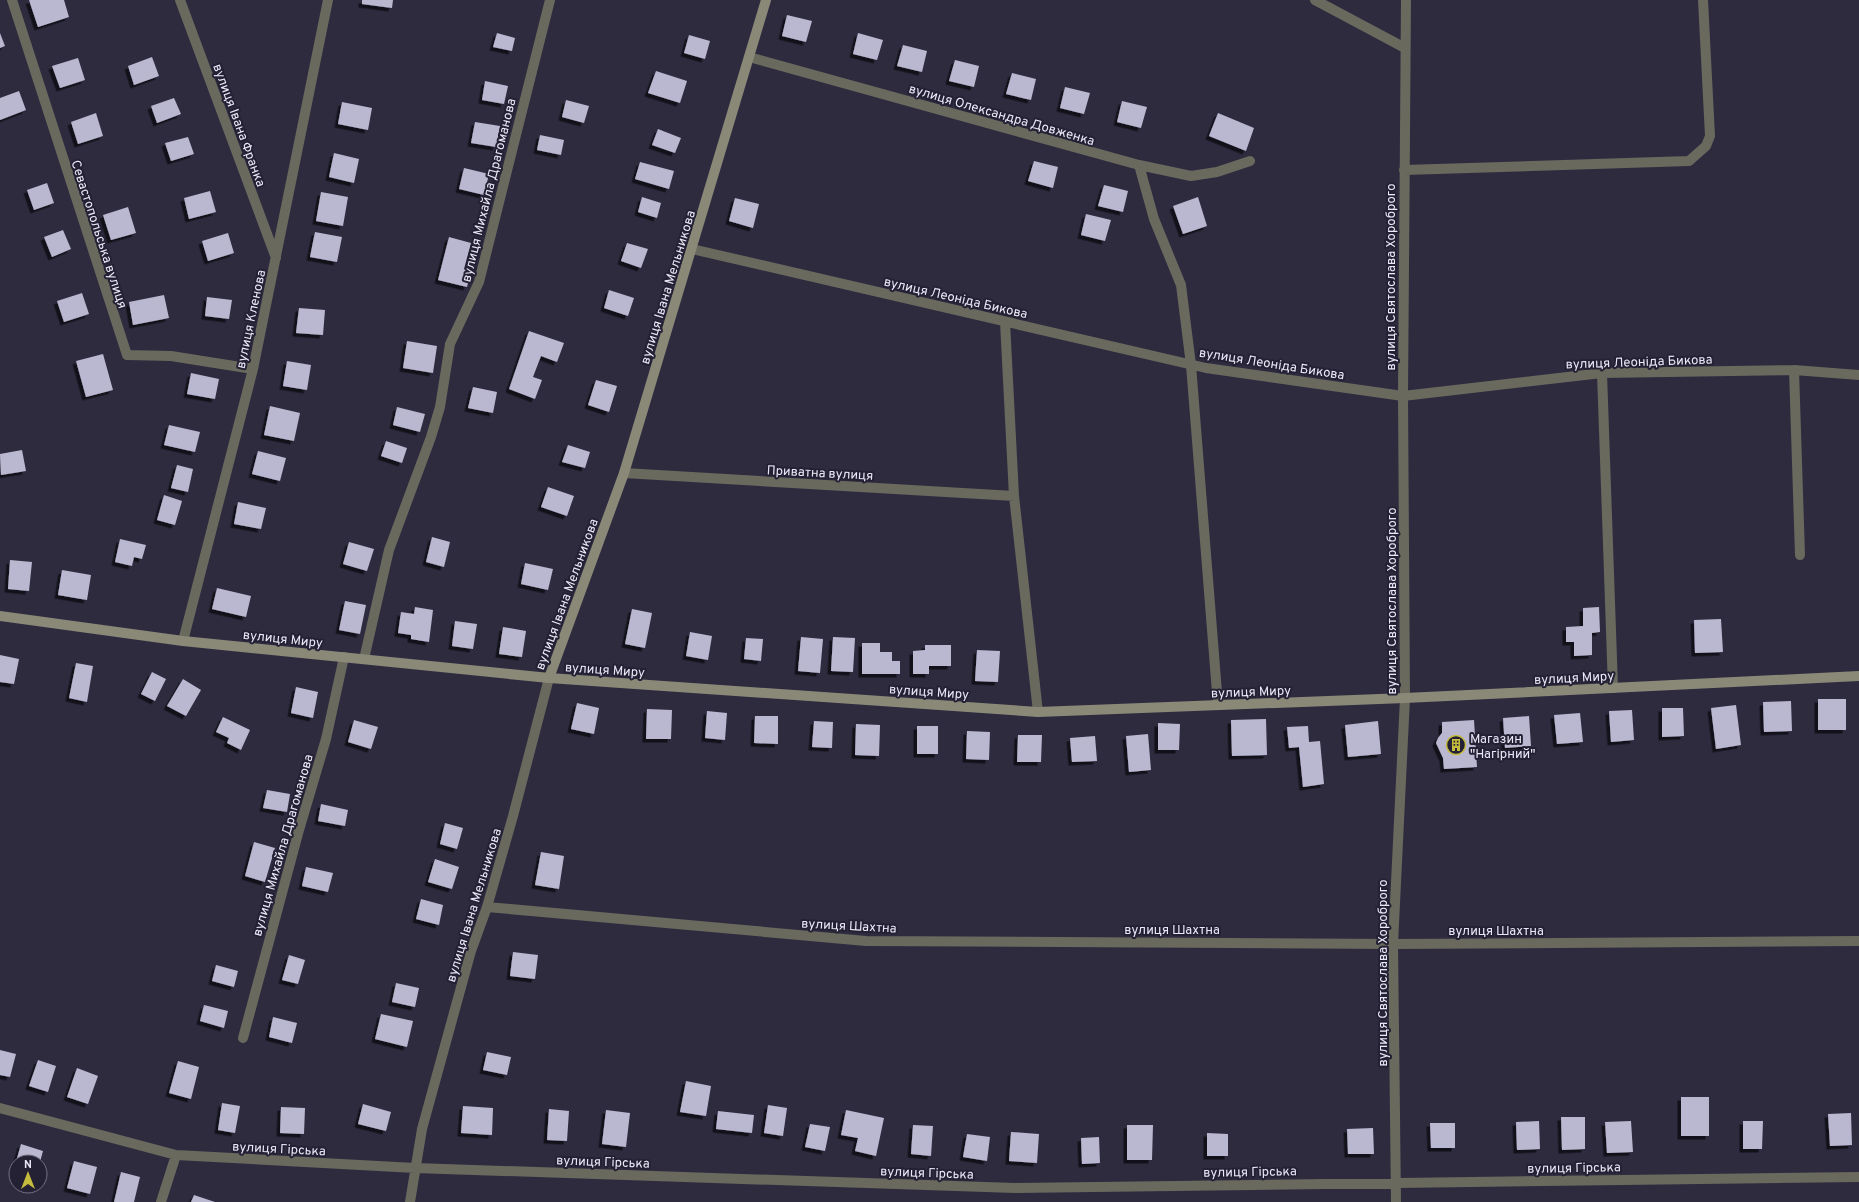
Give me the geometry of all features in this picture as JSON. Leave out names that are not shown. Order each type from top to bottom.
[{"type":"street","name":"Севастопольська вулиця","points":[[12,0],[127,354],[171,356],[253,369]]},
{"type":"street","name":"вулиця Івана Франка","points":[[180,0],[276,258]]},
{"type":"street","name":"вулиця Кленова","points":[[183,641],[253,369],[328,0]]},
{"type":"street","name":"вулиця Михайла Драгоманова","points":[[364,659],[389,550],[431,437],[440,408],[450,344],[479,282],[550,0]]},
{"type":"street","name":"вулиця Івана Мельникова","points":[[410,1202],[422,1129],[440,1061],[471,951],[487,907],[514,816],[549,678],[624,473],[766,0]]},
{"type":"street","points":[[1315,0],[1405,48]]},
{"type":"street","name":"вулиця Святослава Хороброго","points":[[1396,1202],[1393,944],[1404,698],[1403,396],[1406,0]]},
{"type":"street","points":[[1404,170],[1689,161],[1706,146],[1710,136],[1704,0]]},
{"type":"street","name":"вулиця Олександра Довженка","points":[[749,57],[1139,165],[1190,176],[1217,172],[1250,161]]},
{"type":"street","points":[[1139,165],[1154,219],[1181,285],[1191,364],[1218,705]]},
{"type":"street","name":"вулиця Леоніда Бикова","points":[[692,249],[1206,368],[1403,396],[1602,373],[1794,370],[1859,375]]},
{"type":"street","points":[[1005,322],[1014,496],[1038,712]]},
{"type":"street","points":[[1794,370],[1800,555]]},
{"type":"street","points":[[1602,373],[1613,688]]},
{"type":"street","name":"Приватна вулиця","points":[[624,473],[1014,496]]},
{"type":"street","name":"вулиця Миру","points":[[0,616],[183,641],[549,678],[1038,712],[1404,698],[1859,676]]},
{"type":"street","name":"вулиця Михайла Драгоманова","points":[[243,1038],[299,830],[326,739],[344,657]]},
{"type":"street","name":"вулиця Шахтна","points":[[487,907],[866,941],[1393,944],[1859,941]]},
{"type":"street","name":"вулиця Гірська","points":[[0,1108],[176,1155],[415,1168],[1015,1188],[1859,1177]]},
{"type":"street","points":[[161,1202],[176,1155]]},
{"type":"building","points":[[29,0],[64,0],[69,17],[38,27]]},
{"type":"building","points":[[362,0],[393,0],[392,8],[362,4]]},
{"type":"building","points":[[787,15],[812,21],[806,42],[782,36]]},
{"type":"building","points":[[0,33],[5,46],[0,48]]},
{"type":"building","points":[[497,33],[515,38],[512,51],[493,47]]},
{"type":"building","points":[[858,33],[883,40],[877,60],[853,54]]},
{"type":"building","points":[[689,35],[710,41],[705,59],[684,53]]},
{"type":"building","points":[[903,45],[927,51],[922,72],[897,66]]},
{"type":"building","points":[[152,57],[159,76],[134,85],[128,66]]},
{"type":"building","points":[[78,58],[85,80],[60,88],[52,66]]},
{"type":"building","points":[[955,60],[979,66],[974,87],[949,81]]},
{"type":"building","points":[[656,71],[687,81],[680,103],[648,93]]},
{"type":"building","points":[[1012,73],[1036,79],[1031,100],[1006,94]]},
{"type":"building","points":[[485,81],[508,86],[504,104],[482,100]]},
{"type":"building","points":[[1065,87],[1090,93],[1084,114],[1060,108]]},
{"type":"building","points":[[19,91],[26,110],[0,120],[0,98]]},
{"type":"building","points":[[174,98],[181,114],[157,123],[151,106]]},
{"type":"building","points":[[566,100],[589,106],[584,123],[562,117]]},
{"type":"building","points":[[1122,101],[1147,107],[1141,128],[1117,122]]},
{"type":"building","points":[[342,102],[372,108],[368,130],[338,124]]},
{"type":"building","points":[[96,113],[103,136],[78,144],[71,122]]},
{"type":"building","points":[[1218,113],[1254,128],[1246,151],[1209,136]]},
{"type":"building","points":[[475,122],[500,126],[496,147],[471,143]]},
{"type":"building","points":[[658,129],[681,138],[675,153],[652,145]]},
{"type":"building","points":[[540,135],[564,140],[561,155],[537,150]]},
{"type":"building","points":[[188,137],[194,154],[171,161],[165,143]]},
{"type":"building","points":[[334,153],[359,159],[354,183],[329,177]]},
{"type":"building","points":[[1034,161],[1058,167],[1053,188],[1028,181]]},
{"type":"building","points":[[640,162],[674,171],[669,189],[635,179]]},
{"type":"building","points":[[464,168],[489,174],[484,195],[459,189]]},
{"type":"building","points":[[47,183],[54,203],[34,210],[27,190]]},
{"type":"building","points":[[1104,185],[1128,191],[1123,212],[1098,206]]},
{"type":"building","points":[[210,191],[216,212],[189,219],[184,198]]},
{"type":"building","points":[[321,192],[348,197],[343,226],[316,221]]},
{"type":"building","points":[[642,197],[661,203],[657,218],[638,212]]},
{"type":"building","points":[[1198,197],[1207,226],[1183,234],[1173,206]]},
{"type":"building","points":[[735,198],[759,204],[753,228],[729,221]]},
{"type":"building","points":[[128,207],[136,233],[111,240],[103,215]]},
{"type":"building","points":[[1086,214],[1111,220],[1105,241],[1081,235]]},
{"type":"building","points":[[63,230],[71,249],[52,257],[44,237]]},
{"type":"building","points":[[315,232],[342,237],[337,262],[310,257]]},
{"type":"building","points":[[228,233],[234,253],[208,261],[202,241]]},
{"type":"building","points":[[449,237],[471,243],[464,269],[471,271],[467,287],[438,280]]},
{"type":"building","points":[[627,243],[648,249],[641,268],[621,261]]},
{"type":"building","points":[[609,290],[634,298],[628,316],[604,308]]},
{"type":"building","points":[[82,293],[89,314],[64,322],[57,301]]},
{"type":"building","points":[[164,295],[169,318],[133,325],[129,302]]},
{"type":"building","points":[[207,297],[232,300],[229,319],[205,316]]},
{"type":"building","points":[[299,308],[325,310],[323,335],[296,333]]},
{"type":"building","points":[[529,331],[564,343],[557,362],[541,356],[533,377],[542,380],[535,399],[509,389]]},
{"type":"building","points":[[407,341],[437,346],[433,373],[403,368]]},
{"type":"building","points":[[103,354],[113,390],[86,397],[76,361]]},
{"type":"building","points":[[287,361],[311,365],[307,390],[283,386]]},
{"type":"building","points":[[191,373],[219,379],[215,399],[187,394]]},
{"type":"building","points":[[596,380],[617,386],[609,412],[588,405]]},
{"type":"building","points":[[473,387],[497,392],[493,413],[468,408]]},
{"type":"building","points":[[270,406],[300,413],[294,441],[264,435]]},
{"type":"building","points":[[397,407],[425,414],[420,432],[393,425]]},
{"type":"building","points":[[169,425],[200,432],[195,452],[164,445]]},
{"type":"building","points":[[386,441],[407,448],[402,463],[381,456]]},
{"type":"building","points":[[568,445],[590,452],[585,468],[562,462]]},
{"type":"building","points":[[22,450],[26,471],[1,475],[0,454]]},
{"type":"building","points":[[258,451],[286,458],[280,481],[252,474]]},
{"type":"building","points":[[177,465],[193,469],[188,492],[171,488]]},
{"type":"building","points":[[548,487],[574,496],[567,516],[541,507]]},
{"type":"building","points":[[164,495],[182,501],[175,525],[157,520]]},
{"type":"building","points":[[238,502],[266,508],[261,529],[234,524]]},
{"type":"building","points":[[432,537],[450,542],[444,567],[426,562]]},
{"type":"building","points":[[120,539],[146,545],[142,559],[134,557],[132,566],[115,562]]},
{"type":"building","points":[[349,542],[374,549],[367,571],[343,564]]},
{"type":"building","points":[[10,560],[32,562],[29,591],[8,589]]},
{"type":"building","points":[[525,563],[553,569],[548,590],[521,584]]},
{"type":"building","points":[[62,570],[91,575],[87,600],[58,595]]},
{"type":"building","points":[[217,588],[251,596],[246,617],[212,609]]},
{"type":"building","points":[[345,601],[366,605],[360,634],[339,630]]},
{"type":"building","points":[[415,607],[433,610],[429,642],[411,639],[411,635],[398,633],[401,612],[414,614]]},
{"type":"building","points":[[1599,607],[1600,632],[1592,633],[1592,655],[1574,656],[1574,642],[1566,642],[1566,627],[1583,626],[1583,608]]},
{"type":"building","points":[[632,609],[652,613],[645,648],[625,644]]},
{"type":"building","points":[[1721,619],[1723,652],[1695,653],[1694,620]]},
{"type":"building","points":[[455,621],[477,624],[473,649],[452,646]]},
{"type":"building","points":[[503,627],[526,631],[522,657],[499,654]]},
{"type":"building","points":[[690,632],[712,636],[708,660],[686,656]]},
{"type":"building","points":[[801,637],[823,639],[820,673],[798,671]]},
{"type":"building","points":[[833,637],[855,638],[853,672],[831,671]]},
{"type":"building","points":[[746,638],[763,639],[761,661],[744,659]]},
{"type":"building","points":[[862,643],[880,643],[880,652],[892,652],[892,661],[900,661],[900,674],[862,674]]},
{"type":"building","points":[[925,645],[951,645],[951,666],[929,666],[929,674],[913,674],[913,651],[925,650]]},
{"type":"building","points":[[977,650],[1000,651],[998,682],[975,681]]},
{"type":"building","points":[[0,655],[19,659],[14,684],[0,682]]},
{"type":"building","points":[[76,663],[93,666],[87,702],[69,698]]},
{"type":"building","points":[[152,672],[166,679],[155,701],[141,694]]},
{"type":"building","points":[[183,679],[201,690],[186,716],[167,706]]},
{"type":"building","points":[[296,687],[318,692],[313,718],[291,713]]},
{"type":"building","points":[[1818,699],[1846,699],[1846,730],[1818,730]]},
{"type":"building","points":[[1791,701],[1792,731],[1764,732],[1763,702]]},
{"type":"building","points":[[577,703],[599,708],[594,734],[571,729]]},
{"type":"building","points":[[1736,705],[1741,745],[1716,749],[1711,708]]},
{"type":"building","points":[[1662,708],[1683,708],[1684,736],[1662,737]]},
{"type":"building","points":[[647,709],[672,710],[671,739],[646,739]]},
{"type":"building","points":[[1632,710],[1634,740],[1611,742],[1609,711]]},
{"type":"building","points":[[707,711],[727,713],[725,740],[705,738]]},
{"type":"building","points":[[1580,713],[1583,742],[1557,744],[1554,715]]},
{"type":"building","points":[[755,716],[778,716],[778,744],[754,743]]},
{"type":"building","points":[[1529,716],[1531,746],[1505,748],[1503,718]]},
{"type":"building","points":[[223,717],[250,730],[241,750],[227,743],[229,738],[216,732]]},
{"type":"building","points":[[1266,719],[1267,755],[1232,756],[1231,720]]},
{"type":"building","points":[[354,720],[378,727],[371,749],[348,742]]},
{"type":"building","name":"Магазин \"Нагірний\"","points":[[1474,720],[1477,767],[1444,769],[1443,758],[1436,743],[1442,733],[1442,722]]},
{"type":"building","points":[[814,721],[833,722],[832,748],[812,747]]},
{"type":"building","points":[[1378,721],[1381,754],[1348,757],[1345,725]]},
{"type":"building","points":[[1158,723],[1180,724],[1179,750],[1158,750]]},
{"type":"building","points":[[856,724],[880,725],[879,756],[855,755]]},
{"type":"building","points":[[917,726],[938,726],[938,754],[917,754]]},
{"type":"building","points":[[1308,726],[1309,742],[1320,741],[1324,784],[1303,787],[1299,747],[1289,748],[1287,727]]},
{"type":"building","points":[[967,731],[990,732],[989,760],[966,759]]},
{"type":"building","points":[[1148,734],[1151,770],[1129,772],[1126,736]]},
{"type":"building","points":[[1018,735],[1042,735],[1041,762],[1017,762]]},
{"type":"building","points":[[1095,736],[1097,761],[1072,762],[1070,738]]},
{"type":"building","points":[[267,790],[290,794],[287,812],[263,808]]},
{"type":"building","points":[[321,804],[348,810],[345,826],[318,821]]},
{"type":"building","points":[[445,823],[463,828],[457,849],[440,844]]},
{"type":"building","points":[[254,842],[275,848],[265,882],[245,876]]},
{"type":"building","points":[[541,852],[564,856],[559,889],[535,885]]},
{"type":"building","points":[[435,859],[459,867],[452,889],[428,882]]},
{"type":"building","points":[[306,867],[333,873],[328,892],[302,886]]},
{"type":"building","points":[[421,899],[443,905],[439,925],[416,919]]},
{"type":"building","points":[[513,952],[538,955],[535,979],[510,976]]},
{"type":"building","points":[[289,955],[305,960],[298,984],[282,980]]},
{"type":"building","points":[[216,965],[238,971],[234,987],[212,981]]},
{"type":"building","points":[[396,983],[419,988],[415,1007],[392,1002]]},
{"type":"building","points":[[204,1005],[228,1011],[224,1028],[200,1021]]},
{"type":"building","points":[[381,1014],[413,1021],[407,1047],[375,1039]]},
{"type":"building","points":[[273,1017],[297,1023],[292,1043],[269,1037]]},
{"type":"building","points":[[0,1050],[16,1054],[10,1077],[0,1075]]},
{"type":"building","points":[[487,1052],[511,1057],[507,1075],[483,1070]]},
{"type":"building","points":[[38,1060],[56,1066],[48,1092],[29,1086]]},
{"type":"building","points":[[178,1061],[199,1067],[191,1099],[169,1093]]},
{"type":"building","points":[[77,1068],[98,1076],[88,1104],[67,1097]]},
{"type":"building","points":[[686,1081],[711,1086],[706,1116],[680,1112]]},
{"type":"building","points":[[1681,1097],[1709,1097],[1709,1136],[1681,1136]]},
{"type":"building","points":[[222,1103],[240,1106],[235,1133],[218,1130]]},
{"type":"building","points":[[363,1104],[391,1112],[386,1131],[358,1124]]},
{"type":"building","points":[[768,1105],[787,1108],[783,1136],[764,1133]]},
{"type":"building","points":[[463,1106],[493,1108],[492,1135],[461,1133]]},
{"type":"building","points":[[281,1107],[305,1108],[304,1134],[280,1133]]},
{"type":"building","points":[[549,1109],[569,1111],[567,1141],[547,1140]]},
{"type":"building","points":[[606,1110],[630,1113],[626,1147],[602,1144]]},
{"type":"building","points":[[846,1110],[884,1118],[876,1156],[855,1151],[858,1138],[841,1135]]},
{"type":"building","points":[[718,1111],[754,1115],[752,1133],[716,1129]]},
{"type":"building","points":[[1851,1113],[1852,1145],[1830,1146],[1828,1114]]},
{"type":"building","points":[[1561,1117],[1585,1117],[1585,1149],[1562,1150]]},
{"type":"building","points":[[1539,1121],[1540,1149],[1517,1150],[1516,1122]]},
{"type":"building","points":[[1631,1121],[1633,1152],[1607,1153],[1605,1122]]},
{"type":"building","points":[[1743,1121],[1763,1121],[1762,1149],[1743,1149]]},
{"type":"building","points":[[1430,1123],[1455,1123],[1455,1148],[1431,1148]]},
{"type":"building","points":[[810,1124],[830,1127],[825,1151],[805,1147]]},
{"type":"building","points":[[913,1125],[933,1126],[931,1156],[911,1154]]},
{"type":"building","points":[[1127,1125],[1153,1125],[1152,1160],[1127,1160]]},
{"type":"building","points":[[1373,1128],[1374,1154],[1348,1154],[1347,1129]]},
{"type":"building","points":[[1011,1132],[1039,1134],[1037,1163],[1009,1161]]},
{"type":"building","points":[[1207,1133],[1228,1134],[1228,1156],[1207,1156]]},
{"type":"building","points":[[967,1134],[990,1137],[987,1161],[963,1157]]},
{"type":"building","points":[[1099,1137],[1100,1163],[1082,1164],[1081,1138]]},
{"type":"building","points":[[21,1144],[43,1151],[42,1154],[18,1154]]},
{"type":"building","points":[[74,1161],[97,1167],[90,1194],[67,1188]]},
{"type":"building","points":[[121,1172],[140,1177],[134,1202],[114,1202]]},
{"type":"building","points":[[194,1195],[215,1202],[191,1202]]},
{"type":"place","name":"Магазин \"Нагірний\"","points":[[1456,745]]}]
